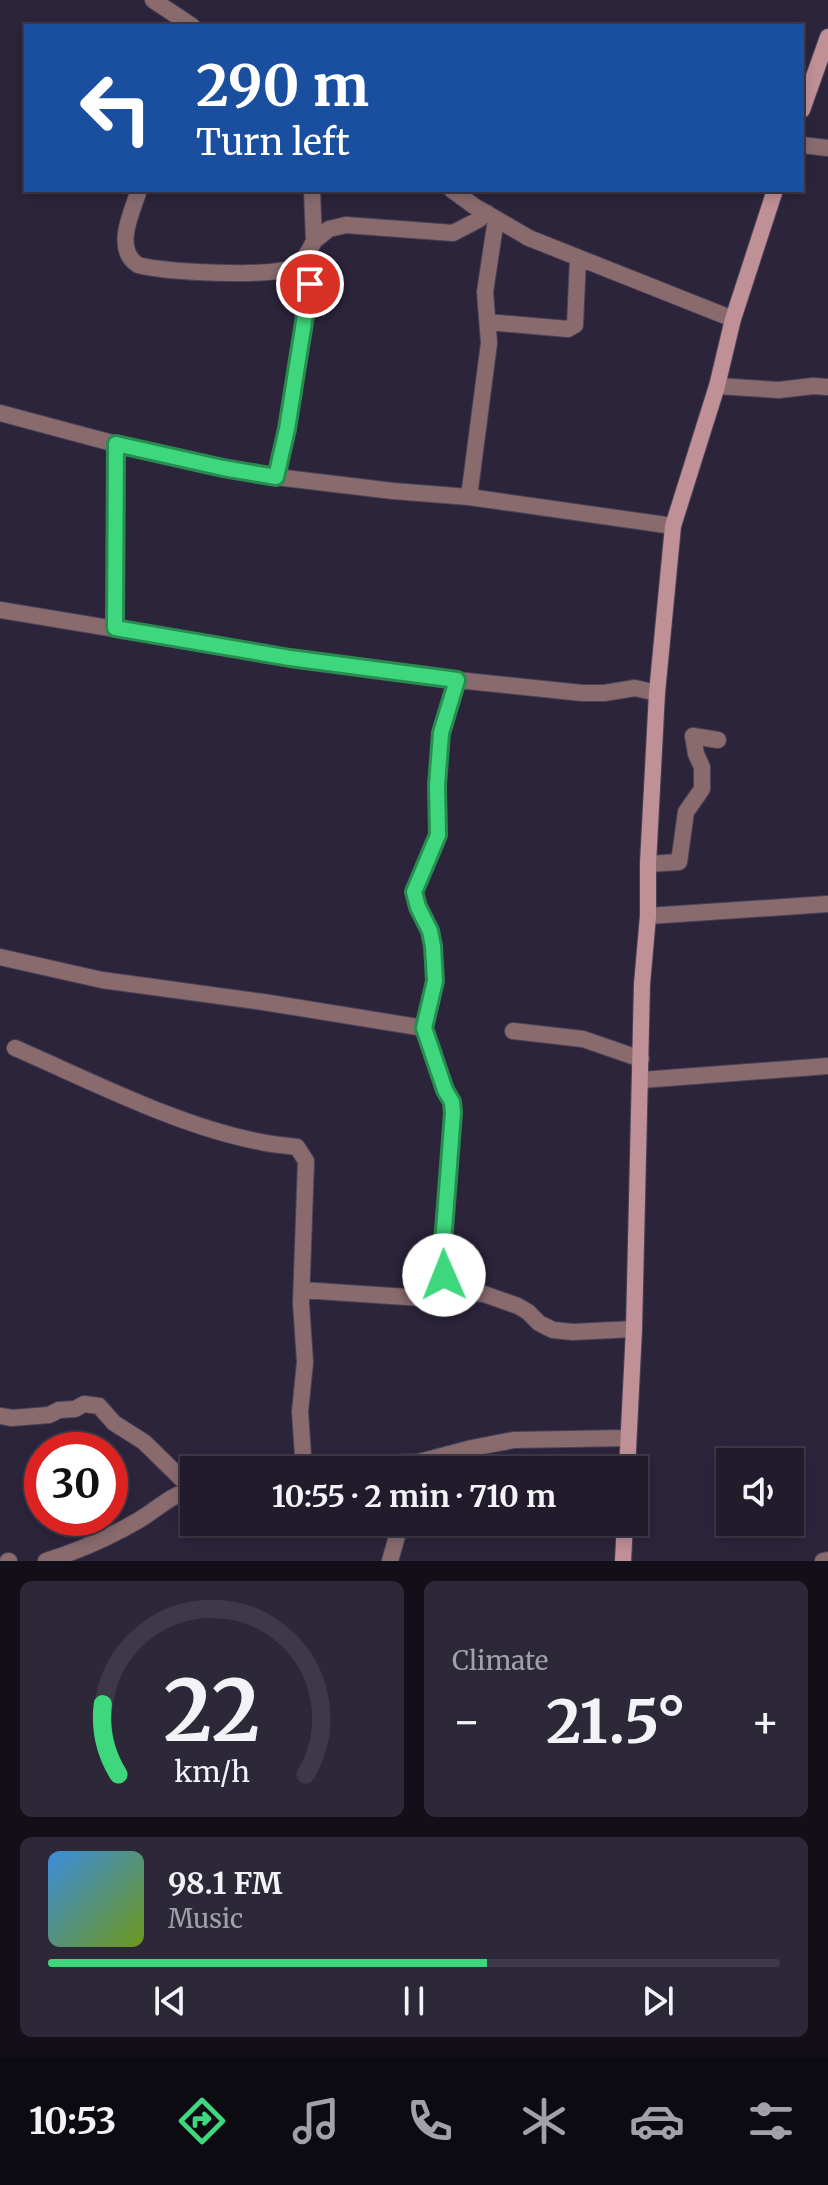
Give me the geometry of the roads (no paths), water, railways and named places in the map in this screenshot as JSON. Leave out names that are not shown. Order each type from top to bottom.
[{"type":"main road","points":[[804,104],[828,37]]},
{"type":"main road","points":[[627,1456],[634,1329],[642,984],[648,916],[657,693],[673,526],[717,386],[733,319],[774,192]]},
{"type":"main road","points":[[623,1561],[624,1536]]},
{"type":"street","points":[[153,0],[189,24]]},
{"type":"street","points":[[804,145],[828,148]]},
{"type":"street","points":[[138,192],[126,232],[131,261],[138,265],[210,273],[284,270],[298,265],[312,245],[329,229],[346,225],[453,233],[491,216]]},
{"type":"street","points":[[276,477],[287,429],[310,284],[312,192]]},
{"type":"street","points":[[455,192],[529,238],[733,319]]},
{"type":"street","points":[[469,497],[489,343],[485,292],[491,216]]},
{"type":"street","points":[[488,322],[572,328],[575,325],[578,258]]},
{"type":"street","points":[[284,270],[299,275],[310,284]]},
{"type":"street","points":[[717,386],[779,390],[828,387]]},
{"type":"street","points":[[0,413],[116,444],[276,477],[469,497],[673,526]]},
{"type":"street","points":[[115,628],[116,444]]},
{"type":"street","points":[[0,610],[290,658],[457,680],[582,693],[635,688],[657,693]]},
{"type":"street","points":[[447,1295],[442,1256],[453,1113],[452,1102],[424,1028],[435,981],[433,946],[414,892],[438,835],[437,785],[441,733],[457,680]]},
{"type":"street","points":[[648,864],[679,862],[686,812],[702,789],[702,767],[693,736],[718,740]]},
{"type":"street","points":[[648,916],[828,904]]},
{"type":"street","points":[[0,957],[102,980],[424,1028]]},
{"type":"street","points":[[513,1031],[583,1039],[641,1059]]},
{"type":"street","points":[[15,1048],[156,1109],[209,1128],[261,1143],[297,1147],[306,1161],[301,1315],[305,1362],[300,1412],[303,1456]]},
{"type":"street","points":[[641,1080],[828,1066]]},
{"type":"street","points":[[302,1290],[422,1298],[465,1292],[496,1297],[518,1306],[553,1330],[634,1329]]},
{"type":"street","points":[[0,1416],[49,1415],[84,1404],[99,1406],[114,1423],[144,1442],[180,1477]]},
{"type":"street","points":[[448,1456],[514,1440],[628,1438]]},
{"type":"street","points":[[46,1561],[102,1539],[139,1520],[180,1493]]},
{"type":"street","points":[[390,1561],[397,1536]]}]
